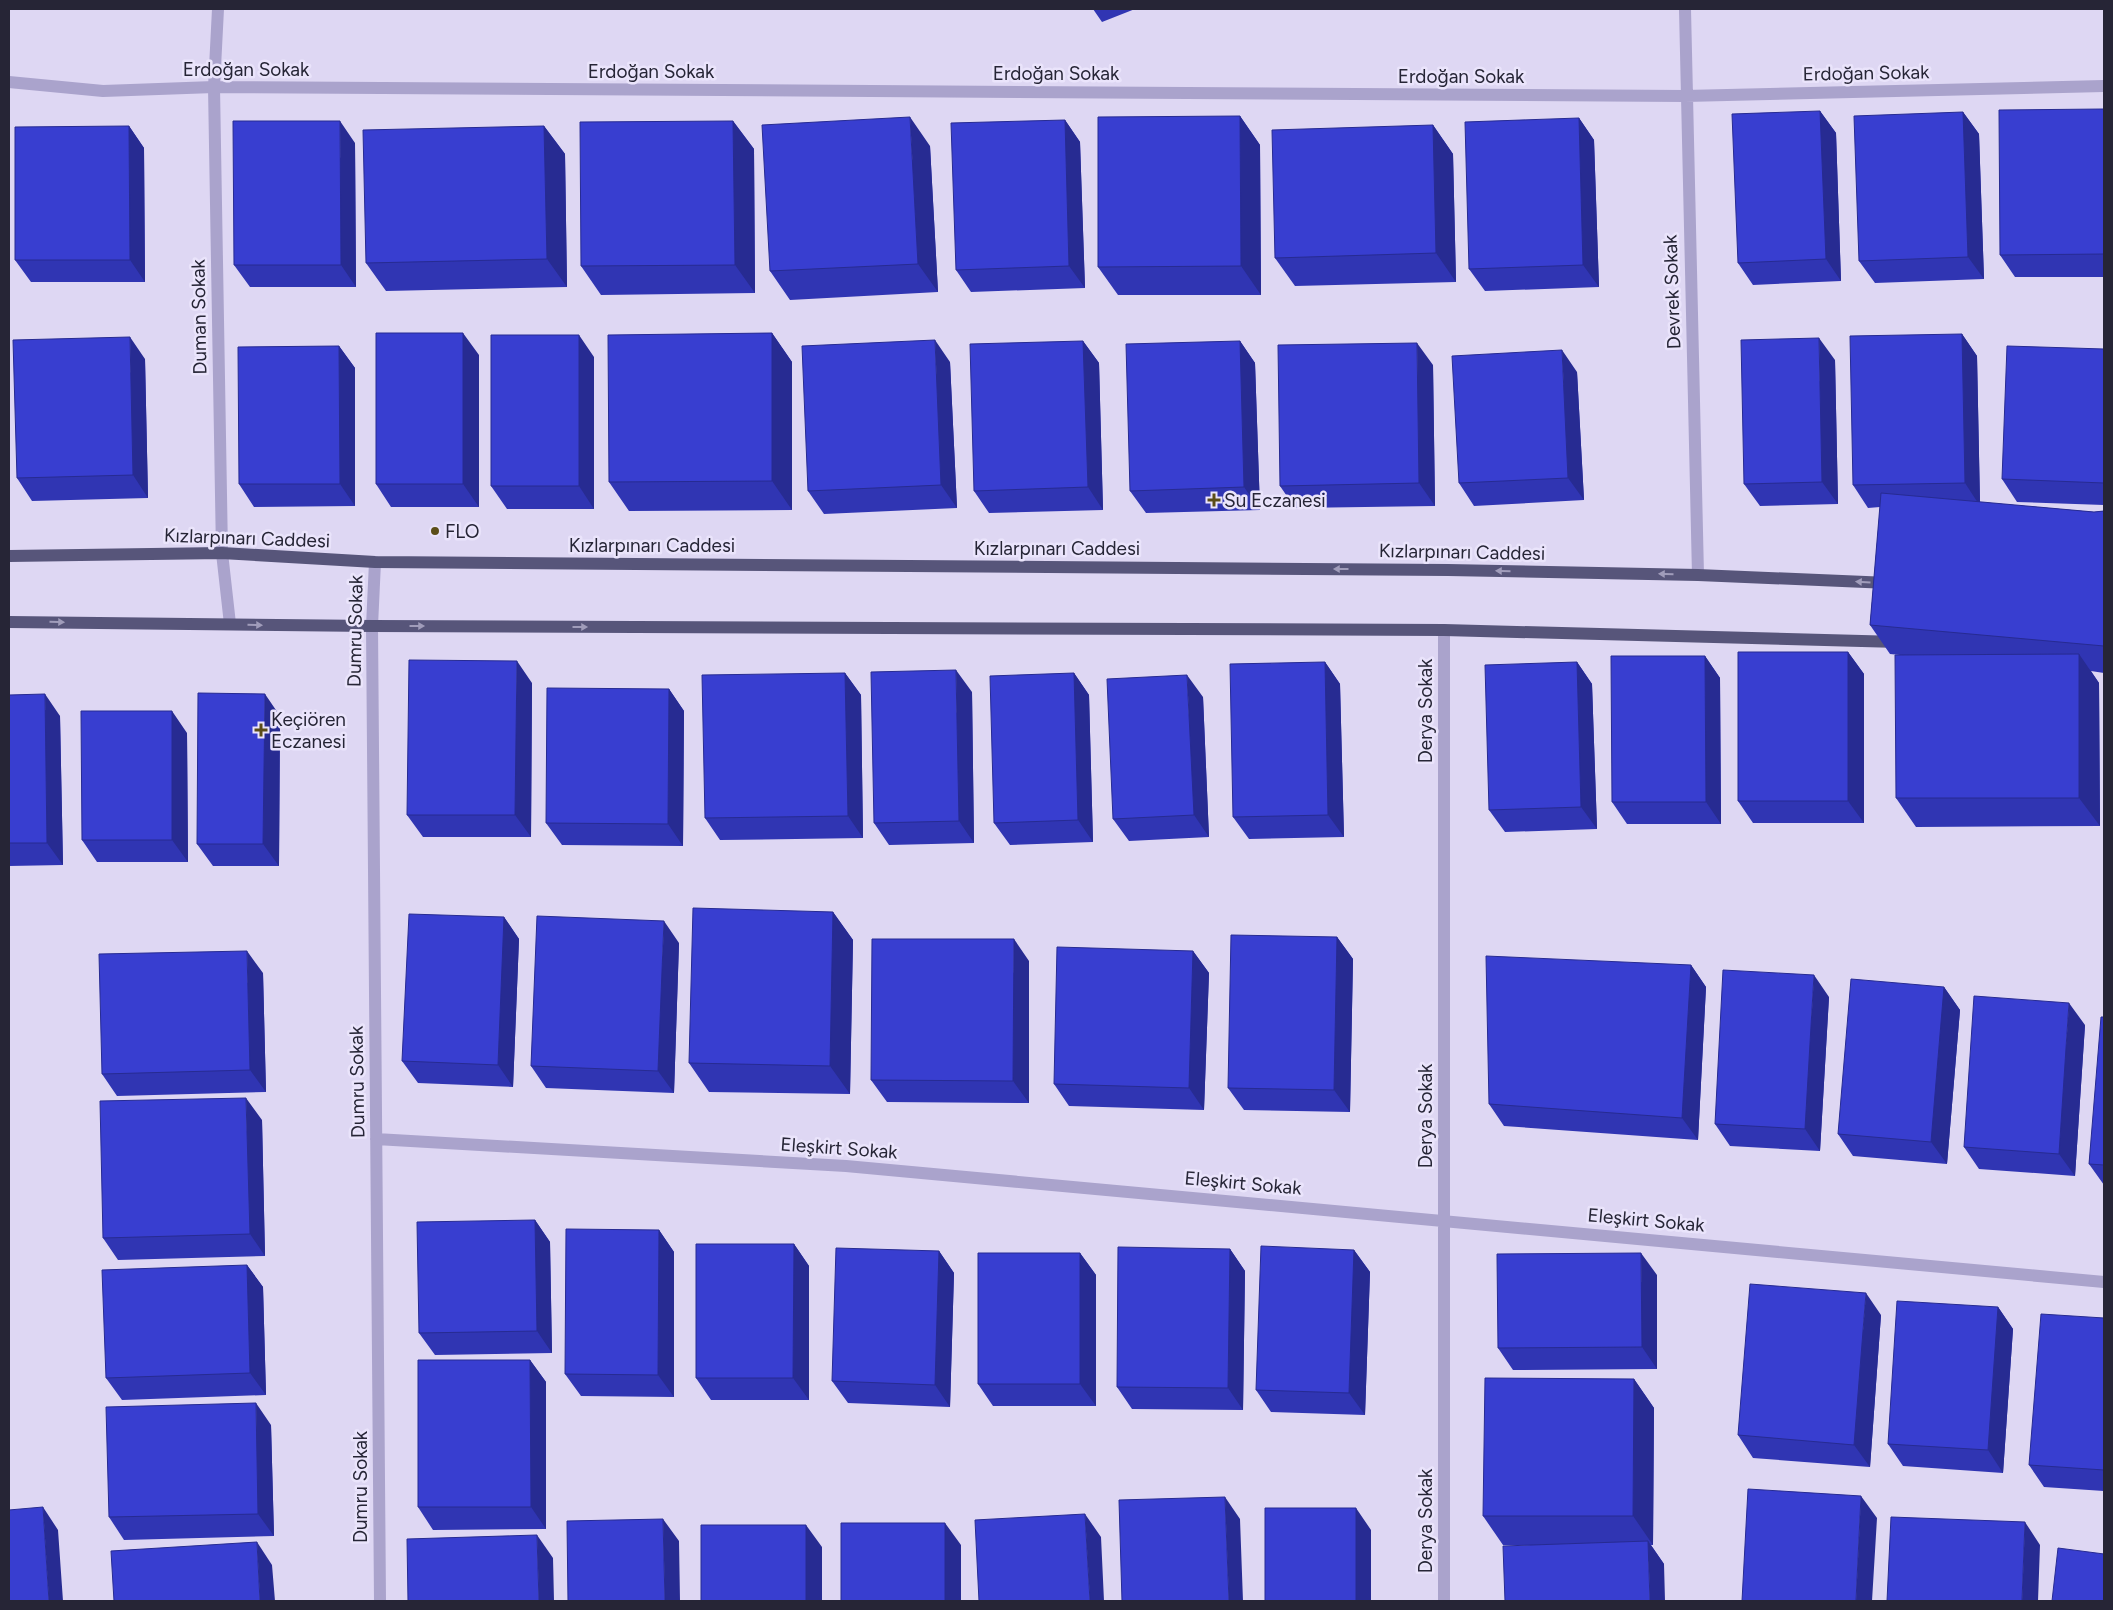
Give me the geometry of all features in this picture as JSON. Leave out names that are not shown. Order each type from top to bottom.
[{"type":"main road","name":"Kızlarpınarı Caddesi","points":[[9,556],[222,552],[375,562],[1448,570],[1698,574],[1906,584]]},
{"type":"main road","points":[[9,622],[372,626],[1444,630],[1907,642]]},
{"type":"street","name":"Duman Sokak","points":[[218,9],[214,87],[222,552],[230,624]]},
{"type":"street","name":"Devrek Sokak","points":[[1685,9],[1685,96],[1698,574]]},
{"type":"street","name":"Erdoğan Sokak","points":[[9,82],[103,91],[214,87],[1685,96],[2104,86]]},
{"type":"street","name":"Dumru Sokak","points":[[375,562],[372,626],[380,1601]]},
{"type":"street","name":"Derya Sokak","points":[[1444,630],[1444,1601]]},
{"type":"street","name":"Eleşkirt Sokak","points":[[376,1140],[846,1166],[2104,1282]]},
{"type":"building","points":[[2104,109],[2104,254],[2000,255],[1999,110]]},
{"type":"building","points":[[1820,111],[1826,259],[1738,263],[1732,114]]},
{"type":"building","points":[[1963,112],[1968,257],[1859,261],[1854,116]]},
{"type":"building","points":[[1240,116],[1241,266],[1098,267],[1098,117]]},
{"type":"building","points":[[910,117],[918,264],[770,271],[762,125]]},
{"type":"building","points":[[1579,118],[1583,265],[1469,269],[1465,122]]},
{"type":"building","points":[[1065,120],[1069,266],[956,270],[951,123]]},
{"type":"building","points":[[233,121],[340,121],[341,265],[234,265]]},
{"type":"building","points":[[733,121],[735,265],[581,266],[580,122]]},
{"type":"building","points":[[1433,125],[1436,253],[1275,258],[1272,130]]},
{"type":"building","points":[[129,126],[130,260],[15,260],[15,127]]},
{"type":"building","points":[[544,126],[547,259],[366,263],[363,130]]},
{"type":"building","points":[[376,333],[463,333],[463,484],[376,484]]},
{"type":"building","points":[[772,333],[772,481],[609,482],[608,335]]},
{"type":"building","points":[[1962,334],[1965,483],[1853,485],[1850,336]]},
{"type":"building","points":[[491,335],[579,335],[579,486],[491,486]]},
{"type":"building","points":[[130,337],[133,475],[17,478],[13,340]]},
{"type":"building","points":[[1819,338],[1822,482],[1744,484],[1741,340]]},
{"type":"building","points":[[935,340],[941,485],[808,491],[802,346]]},
{"type":"building","points":[[1083,341],[1088,487],[974,491],[970,344]]},
{"type":"building","points":[[1240,341],[1244,487],[1130,491],[1126,344]]},
{"type":"building","points":[[1417,343],[1419,483],[1280,486],[1278,345]]},
{"type":"building","points":[[339,346],[340,484],[239,484],[238,347]]},
{"type":"building","points":[[2007,346],[2104,349],[2104,483],[2002,479]]},
{"type":"building","points":[[1562,350],[1568,478],[1459,483],[1452,356]]},
{"type":"building","points":[[1881,493],[2094,512],[2104,511],[2104,646],[1870,625]]},
{"type":"building","points":[[1738,652],[1848,652],[1848,801],[1738,801]]},
{"type":"building","points":[[2079,654],[2079,798],[1896,798],[1895,655]]},
{"type":"building","points":[[1611,656],[1705,656],[1706,802],[1612,802]]},
{"type":"building","points":[[409,660],[517,661],[515,815],[407,815]]},
{"type":"building","points":[[1325,662],[1328,815],[1233,817],[1230,664]]},
{"type":"building","points":[[1577,662],[1581,807],[1489,810],[1485,665]]},
{"type":"building","points":[[956,670],[959,821],[874,823],[871,672]]},
{"type":"building","points":[[845,673],[848,816],[705,818],[702,675]]},
{"type":"building","points":[[1074,673],[1078,820],[994,823],[990,676]]},
{"type":"building","points":[[1187,675],[1194,815],[1113,819],[1107,679]]},
{"type":"building","points":[[547,688],[669,689],[668,824],[546,823]]},
{"type":"building","points":[[198,693],[265,694],[263,844],[197,844]]},
{"type":"building","points":[[45,694],[47,843],[9,843],[9,695]]},
{"type":"building","points":[[81,711],[172,711],[172,840],[82,840]]},
{"type":"building","points":[[693,908],[833,912],[830,1066],[689,1063]]},
{"type":"building","points":[[409,914],[504,917],[498,1065],[402,1061]]},
{"type":"building","points":[[537,916],[664,921],[658,1071],[531,1066]]},
{"type":"building","points":[[1231,935],[1337,937],[1334,1090],[1228,1088]]},
{"type":"building","points":[[872,939],[1014,939],[1013,1081],[871,1080]]},
{"type":"building","points":[[1057,947],[1193,951],[1189,1088],[1054,1084]]},
{"type":"building","points":[[247,951],[250,1070],[102,1074],[99,954]]},
{"type":"building","points":[[1486,956],[1691,965],[1682,1118],[1489,1104]]},
{"type":"building","points":[[1723,970],[1814,975],[1805,1129],[1715,1124]]},
{"type":"building","points":[[1851,979],[1944,987],[1931,1142],[1838,1134]]},
{"type":"building","points":[[1974,996],[2069,1003],[2059,1154],[1964,1147]]},
{"type":"building","points":[[2101,1017],[2104,1017],[2104,1165],[2089,1164]]},
{"type":"building","points":[[246,1098],[250,1234],[103,1238],[100,1101]]},
{"type":"building","points":[[535,1220],[537,1331],[419,1333],[417,1222]]},
{"type":"building","points":[[566,1229],[659,1230],[658,1375],[565,1374]]},
{"type":"building","points":[[696,1244],[794,1244],[793,1378],[696,1378]]},
{"type":"building","points":[[1261,1246],[1354,1250],[1349,1393],[1256,1390]]},
{"type":"building","points":[[1118,1247],[1230,1249],[1228,1388],[1117,1387]]},
{"type":"building","points":[[836,1248],[939,1251],[935,1385],[832,1381]]},
{"type":"building","points":[[978,1253],[1080,1253],[1080,1384],[978,1384]]},
{"type":"building","points":[[1641,1253],[1642,1347],[1498,1348],[1497,1254]]},
{"type":"building","points":[[247,1265],[250,1373],[106,1378],[102,1270]]},
{"type":"building","points":[[1750,1284],[1866,1293],[1854,1445],[1738,1435]]},
{"type":"building","points":[[1897,1301],[1998,1307],[1988,1450],[1888,1444]]},
{"type":"building","points":[[2041,1314],[2104,1318],[2104,1470],[2029,1465]]},
{"type":"building","points":[[418,1360],[530,1360],[531,1507],[418,1507]]},
{"type":"building","points":[[1485,1378],[1634,1379],[1633,1516],[1483,1516]]},
{"type":"building","points":[[256,1403],[258,1514],[109,1517],[106,1407]]},
{"type":"building","points":[[1748,1489],[1861,1496],[1856,1601],[1742,1601]]},
{"type":"building","points":[[1225,1497],[1229,1601],[1122,1601],[1119,1500]]},
{"type":"building","points":[[43,1507],[49,1601],[9,1601],[9,1510]]},
{"type":"building","points":[[1265,1508],[1356,1508],[1356,1601],[1265,1601]]},
{"type":"building","points":[[1085,1514],[1090,1601],[979,1601],[975,1520]]},
{"type":"building","points":[[1891,1517],[2025,1522],[2022,1601],[1887,1601]]},
{"type":"building","points":[[663,1519],[665,1601],[568,1601],[567,1521]]},
{"type":"building","points":[[841,1523],[945,1523],[945,1601],[841,1601]]},
{"type":"building","points":[[701,1525],[806,1525],[806,1601],[701,1601]]},
{"type":"building","points":[[537,1535],[539,1601],[408,1601],[407,1539]]},
{"type":"building","points":[[1648,1541],[1650,1601],[1505,1601],[1503,1546]]},
{"type":"building","points":[[257,1542],[260,1601],[114,1601],[111,1551]]},
{"type":"building","points":[[2058,1548],[2104,1554],[2104,1601],[2052,1601]]},
{"type":"place","name":"Su Eczanesi","points":[[1214,500]]},
{"type":"place","name":"FLO","points":[[435,531]]},
{"type":"place","name":"Keçiören Eczanesi","points":[[261,730]]}]
